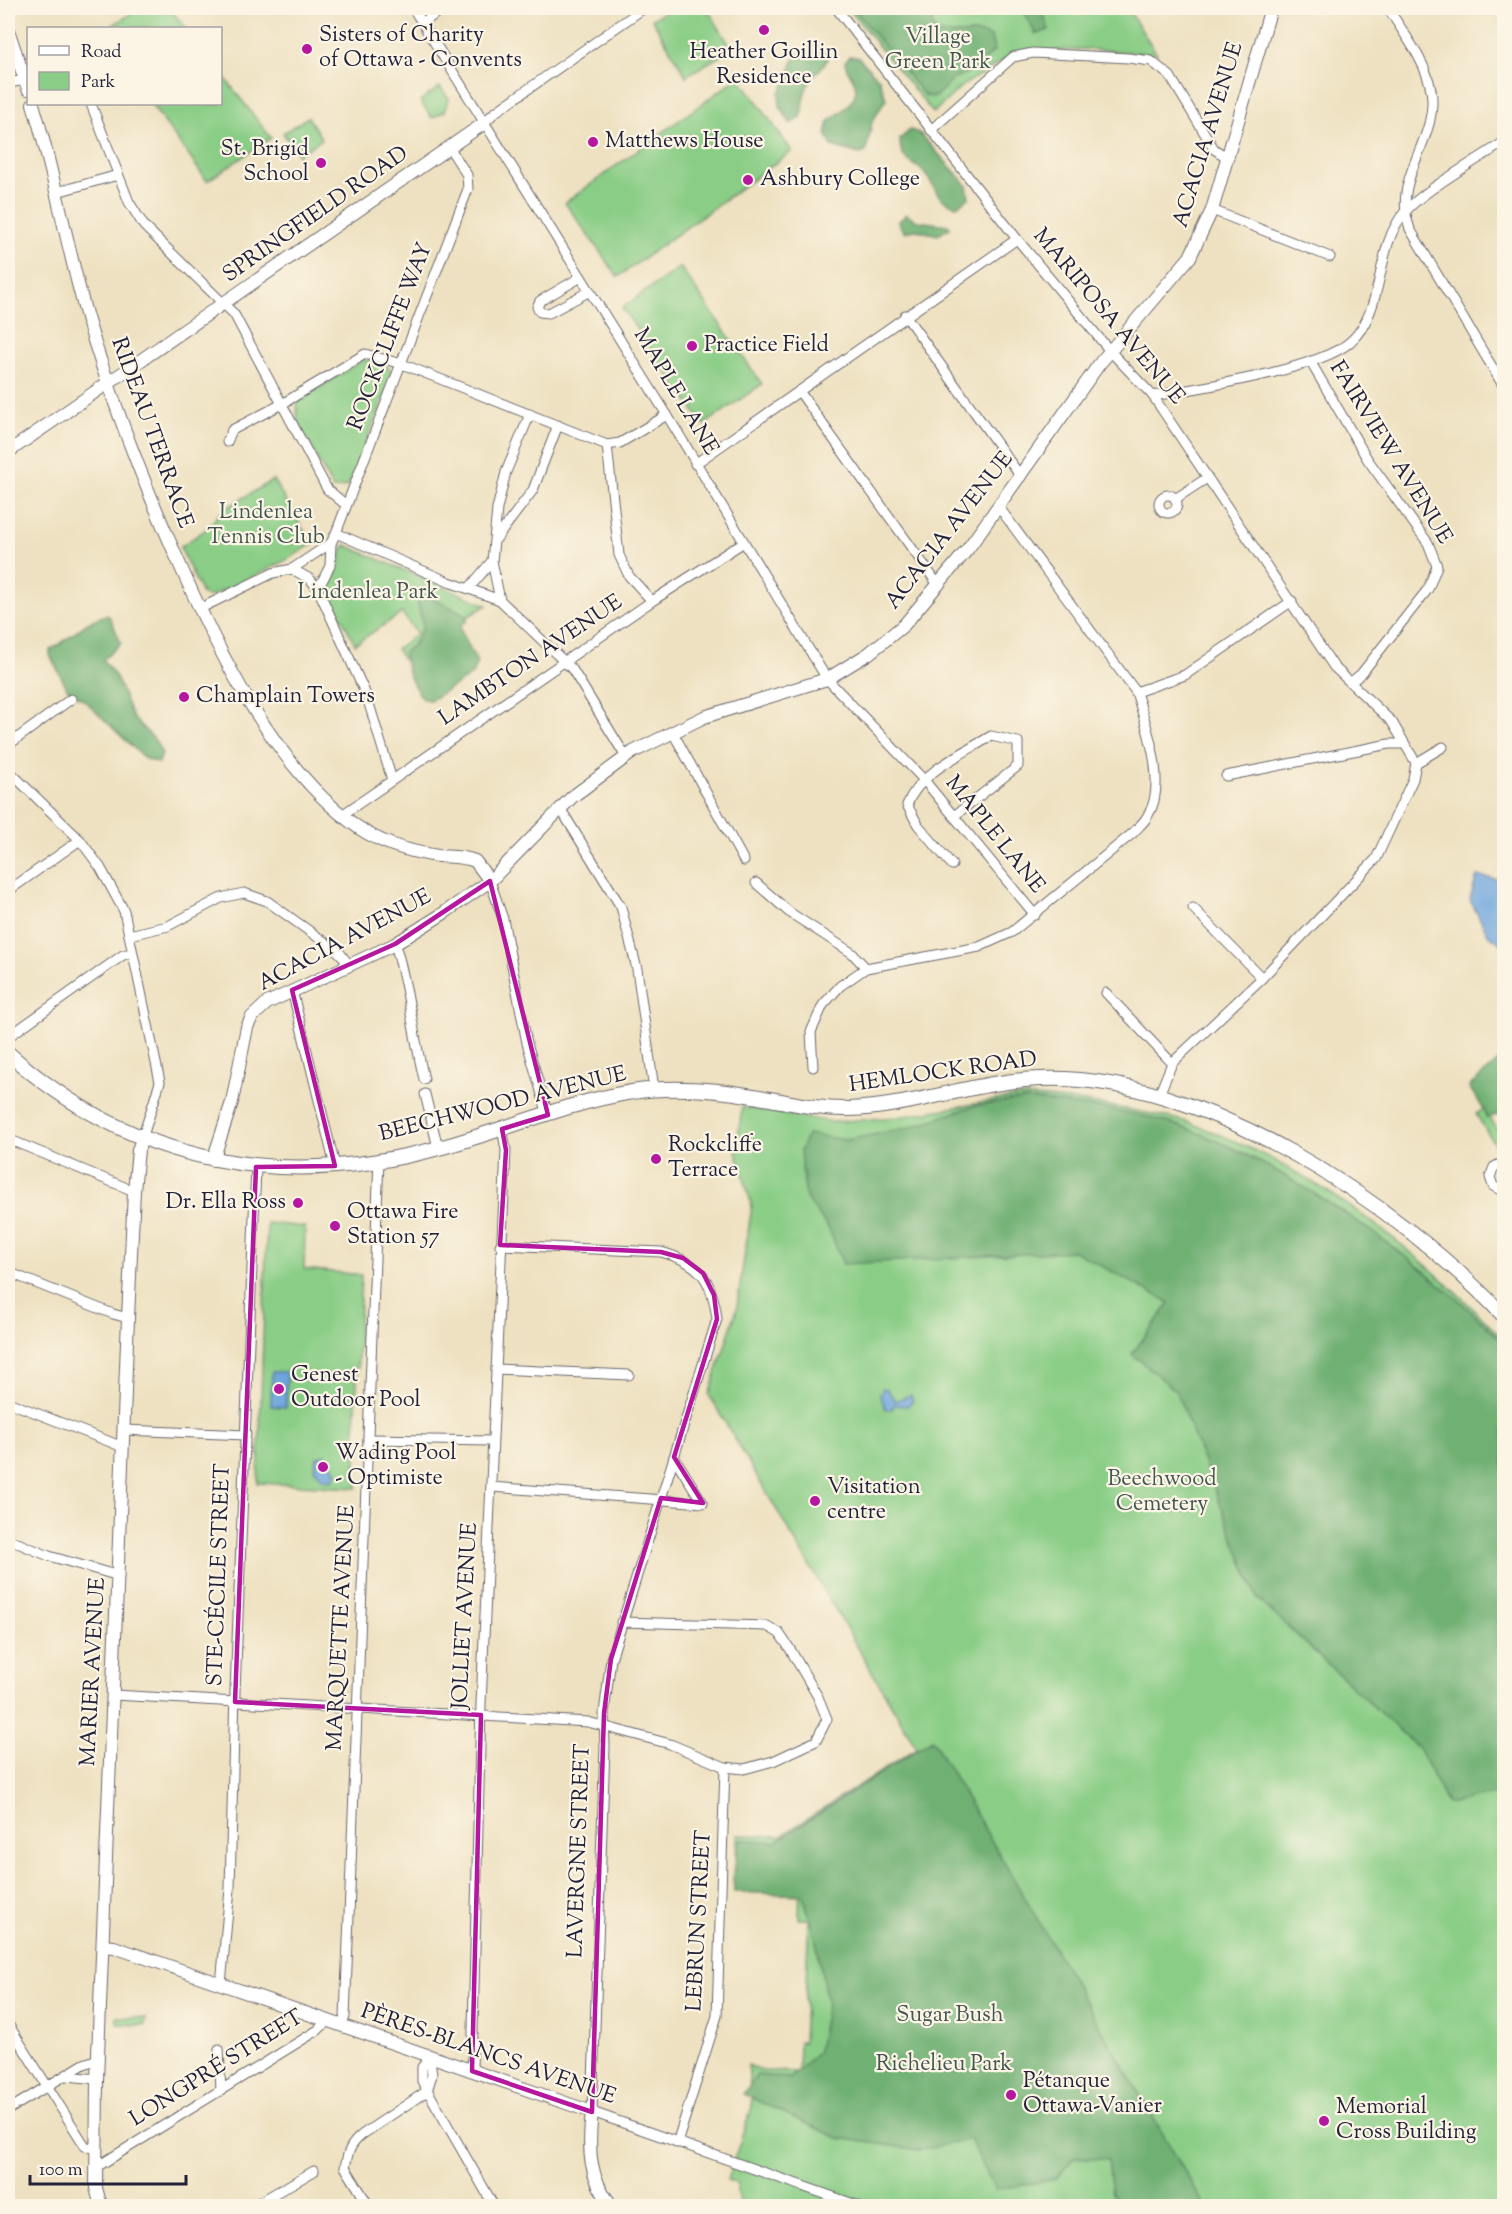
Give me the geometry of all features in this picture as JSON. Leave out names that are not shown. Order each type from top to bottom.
[{"type":"main road","name":"BEECHWOOD AVENUE","points":[[8,1053],[71,1102],[142,1139],[213,1160],[256,1167],[335,1166],[379,1160],[438,1148],[627,1093],[654,1089],[724,1092],[822,1108]]},
{"type":"main road","name":"HEMLOCK ROAD","points":[[822,1108],[886,1106],[1002,1081],[1046,1078],[1119,1085],[1159,1095],[1235,1124],[1324,1171],[1400,1222],[1472,1282],[1504,1316]]},
{"type":"street","name":"MAPLE LANE","points":[[413,8],[483,124],[667,415],[827,679],[924,780],[1035,915]]},
{"type":"street","points":[[422,23],[444,8]]},
{"type":"street","name":"SPRINGFIELD ROAD","points":[[8,452],[224,305],[644,8]]},
{"type":"street","name":"MARIPOSA AVENUE","points":[[836,8],[1017,238],[1110,351],[1153,396],[1292,601],[1334,668],[1386,714],[1416,763]]},
{"type":"street","name":"ACACIA AVENUE","points":[[213,1160],[232,1102],[247,1028],[259,1010],[292,990],[395,944],[490,881],[560,808],[626,757],[672,731],[744,703],[827,679],[886,640],[939,586],[1021,477],[1110,351],[1190,257],[1212,210],[1271,8]]},
{"type":"street","points":[[1153,396],[1248,377],[1310,361],[1337,351],[1350,341],[1366,322],[1391,238],[1404,213],[1406,185],[1428,124],[1432,96],[1423,67],[1388,8]]},
{"type":"street","points":[[8,30],[27,85],[8,83]]},
{"type":"street","points":[[931,130],[1013,57],[1033,53],[1128,58],[1151,61],[1170,76],[1214,148],[1228,158]]},
{"type":"street","name":"RIDEAU TERRACE","points":[[33,105],[57,192],[75,272],[107,384],[154,510],[199,609],[233,674],[272,735],[313,787],[342,815],[359,828],[390,844],[423,853],[475,861],[490,881]]},
{"type":"street","points":[[91,105],[129,202],[144,226],[234,314],[327,489],[346,505]]},
{"type":"street","points":[[1404,213],[1504,141]]},
{"type":"street","name":"ROCKCLIFFE WAY","points":[[318,589],[330,566],[331,543],[468,189],[467,175],[449,147]]},
{"type":"street","points":[[57,192],[118,175]]},
{"type":"street","points":[[1212,210],[1330,257]]},
{"type":"street","points":[[1404,213],[1410,229],[1464,315],[1504,387]]},
{"type":"street","points":[[695,464],[1017,238]]},
{"type":"street","points":[[581,278],[540,301],[537,307],[540,312],[549,314],[590,291]]},
{"type":"street","points":[[905,315],[1021,477]]},
{"type":"street","points":[[227,442],[232,430],[282,404],[365,354],[402,363],[607,445],[620,443],[667,415]]},
{"type":"street","name":"FAIRVIEW AVENUE","points":[[1310,361],[1368,460],[1428,543],[1437,566],[1428,589],[1361,674],[1351,682]]},
{"type":"street","points":[[798,391],[939,586]]},
{"type":"street","points":[[500,600],[492,561],[496,539],[497,509],[506,472],[530,414]]},
{"type":"street","points":[[496,539],[533,489],[558,425]]},
{"type":"street","points":[[607,445],[619,555],[629,576],[652,602]]},
{"type":"street","points":[[1175,499],[1207,478]]},
{"type":"street","points":[[813,1067],[811,1032],[823,1005],[840,986],[866,968],[979,947],[1011,932],[1035,915],[1126,836],[1133,833],[1149,815],[1157,789],[1146,728],[1136,692],[998,506]]},
{"type":"street","points":[[336,533],[449,582],[470,587],[500,600],[572,669],[626,757]]},
{"type":"street","name":"LAMBTON AVENUE","points":[[342,815],[652,602],[744,542]]},
{"type":"street","name":"ROCKCLIFFE WAY","points":[[199,609],[273,573],[292,569],[331,543]]},
{"type":"street","points":[[470,587],[492,561]]},
{"type":"street","points":[[292,569],[310,579],[318,589],[368,697],[392,780]]},
{"type":"street","points":[[1136,692],[1185,675],[1292,601]]},
{"type":"street","points":[[8,745],[71,699]]},
{"type":"street","points":[[672,731],[744,861]]},
{"type":"street","points":[[924,780],[991,736],[1018,742],[1018,766],[954,816]]},
{"type":"street","points":[[1226,776],[1389,744],[1404,744]]},
{"type":"street","points":[[1159,1095],[1172,1064],[1262,978],[1376,859],[1413,779],[1416,763],[1443,747]]},
{"type":"street","points":[[8,770],[80,840],[100,867],[124,912],[160,1082],[142,1139]]},
{"type":"street","name":"MAPLE LANE","points":[[924,780],[912,792],[907,805],[918,825],[952,865]]},
{"type":"street","points":[[560,808],[621,907],[637,969],[654,1089]]},
{"type":"street","points":[[8,891],[80,840]]},
{"type":"street","points":[[490,881],[503,920],[526,1043],[548,1115]]},
{"type":"street","points":[[756,883],[789,912],[852,953],[866,968]]},
{"type":"street","points":[[129,935],[168,926],[221,898],[244,893],[267,902],[340,953],[348,965]]},
{"type":"street","points":[[1193,908],[1262,978]]},
{"type":"street","points":[[395,944],[414,1017],[413,1034],[424,1079]]},
{"type":"street","points":[[8,1037],[123,955],[132,953]]},
{"type":"street","points":[[292,990],[335,1166]]},
{"type":"street","points":[[1106,993],[1172,1064]]},
{"type":"street","points":[[425,1094],[438,1148]]},
{"type":"street","name":"JOLLIET AVENUE","points":[[472,2071],[481,1715],[492,1487],[491,1441],[506,1150],[502,1128]]},
{"type":"street","points":[[8,1139],[134,1191]]},
{"type":"street","name":"MARIER AVENUE","points":[[101,2206],[96,2188],[95,2168],[97,2079],[134,1191],[138,1150],[142,1139]]},
{"type":"street","name":"MARQUETTE AVENUE","points":[[341,2026],[345,2017],[352,1899],[357,1708],[371,1439],[379,1160]]},
{"type":"street","points":[[1504,1162],[1494,1167],[1490,1176],[1493,1186],[1504,1192]]},
{"type":"street","name":"STE-CÉCILE STREET","points":[[221,1984],[230,1889],[256,1167]]},
{"type":"street","name":"LAVERGNE STREET","points":[[500,1245],[661,1252],[683,1258],[703,1273],[714,1295],[717,1319],[621,1622],[611,1659],[604,1713],[606,1728],[592,2112],[588,2158],[595,2182],[612,2206]]},
{"type":"street","points":[[8,1272],[128,1318]]},
{"type":"street","points":[[496,1369],[629,1375]]},
{"type":"street","points":[[8,1402],[123,1448]]},
{"type":"street","points":[[124,1430],[246,1435]]},
{"type":"street","points":[[371,1439],[491,1441]]},
{"type":"street","points":[[492,1487],[661,1498],[703,1503],[674,1457]]},
{"type":"street","points":[[8,1539],[50,1556],[119,1576]]},
{"type":"street","points":[[114,1695],[588,1722],[670,1744],[725,1767],[744,1769],[773,1761],[816,1741],[823,1731],[827,1719],[818,1697],[779,1633],[767,1626],[621,1622]]},
{"type":"street","name":"LEBRUN STREET","points":[[677,2144],[717,2016],[725,1767]]},
{"type":"street","name":"PÈRES-BLANCS AVENUE","points":[[103,1946],[114,1947],[859,2206]]},
{"type":"street","name":"LONGPRÉ STREET","points":[[95,2168],[318,2030],[327,2021]]},
{"type":"street","points":[[8,2024],[85,2146],[95,2149]]},
{"type":"street","points":[[219,2049],[221,2091]]},
{"type":"street","points":[[430,2058],[422,2067],[422,2081],[494,2206]]},
{"type":"street","points":[[8,2110],[84,2064],[98,2059]]},
{"type":"street","points":[[67,2076],[97,2079]]},
{"type":"street","points":[[369,2206],[345,2168],[348,2151],[354,2141],[363,2134],[427,2091]]},
{"type":"street","points":[[253,2206],[314,2171]]},
{"type":"highlighted area","points":[[490,881],[548,1115],[502,1129],[506,1150],[500,1245],[661,1252],[683,1258],[703,1273],[714,1295],[717,1319],[674,1457],[703,1503],[661,1498],[611,1659],[604,1713],[592,2112],[472,2071],[481,1715],[235,1702],[256,1167],[335,1166],[292,990],[395,944]]},
{"type":"green space","points":[[140,8],[169,8],[185,27],[110,27]]},
{"type":"green space","points":[[671,8],[707,8],[732,49],[686,76],[652,19]]},
{"type":"green space","name":"Village Green Park","points":[[848,8],[1127,8],[1157,54],[1083,49],[1013,54],[962,86],[933,113]]},
{"type":"green space","points":[[853,8],[932,8],[932,24],[936,33],[985,34],[991,37],[994,50],[980,66],[953,79],[935,97],[925,96]]},
{"type":"green space","points":[[1022,8],[1041,8],[1049,30],[1036,34]]},
{"type":"green space","points":[[813,44],[826,52],[828,59],[807,87],[800,118],[790,123],[780,106],[779,93],[787,81],[793,61]]},
{"type":"green space","points":[[849,56],[858,57],[879,79],[886,99],[872,122],[866,152],[860,154],[832,146],[826,134],[829,121],[848,106],[855,95],[855,84],[845,62]]},
{"type":"green space","points":[[222,74],[271,138],[207,181],[152,105],[222,105]]},
{"type":"green space","points":[[739,77],[792,151],[618,277],[565,203]]},
{"type":"green space","points":[[440,87],[449,99],[445,111],[432,118],[420,101]]},
{"type":"green space","points":[[308,117],[322,139],[298,155],[283,133]]},
{"type":"green space","points":[[910,130],[919,133],[967,185],[969,198],[957,206],[944,200],[925,174],[904,157],[900,139]]},
{"type":"green space","points":[[907,214],[917,221],[948,225],[950,228],[938,235],[916,230],[904,232],[898,222]]},
{"type":"green space","name":"Practice Field","points":[[680,267],[762,384],[704,425],[622,308]]},
{"type":"green space","points":[[362,360],[379,360],[390,369],[392,379],[348,486],[333,489],[297,419],[297,402]]},
{"type":"green space","name":"Lindenlea Park","points":[[273,480],[312,544],[275,566],[210,597],[202,594],[180,547],[205,530],[223,510]]},
{"type":"green space","name":"Lindenlea Park","points":[[345,545],[487,605],[444,631],[427,695],[396,649],[417,634],[402,613],[355,644],[327,589]]},
{"type":"green space","points":[[421,593],[465,614],[467,621],[461,624],[461,631],[477,662],[472,675],[431,700],[423,699],[412,683],[404,652],[414,644],[423,627],[416,594]]},
{"type":"green space","points":[[106,615],[110,617],[121,643],[103,660],[116,677],[133,718],[155,740],[162,754],[159,763],[145,759],[84,700],[68,690],[50,655],[50,650],[83,626]]},
{"type":"green space","points":[[1504,1056],[1504,1113],[1486,1118],[1485,1111],[1469,1087]]},
{"type":"green space","name":"Beechwood Cemetery","points":[[1020,1096],[1099,1104],[1179,1120],[1235,1141],[1320,1187],[1360,1213],[1435,1273],[1504,1340],[1504,2206],[745,2206],[738,2196],[738,2184],[727,2180],[752,2107],[748,2065],[764,2071],[798,2072],[799,2042],[803,2042],[809,1919],[799,1919],[800,1887],[735,1885],[737,1835],[781,1836],[917,1748],[709,1395],[736,1312],[752,1206],[736,1151],[742,1107],[833,1122],[898,1117]]},
{"type":"green space","points":[[1504,1097],[1504,1108],[1490,1117],[1504,1142],[1504,1149],[1498,1150],[1476,1114]]},
{"type":"green space","points":[[1024,1099],[1106,1109],[1146,1117],[1197,1132],[1245,1154],[1310,1191],[1398,1250],[1453,1295],[1504,1343],[1504,1793],[1447,1804],[1418,1748],[1257,1598],[1176,1391],[1132,1354],[1170,1303],[1074,1251],[843,1264],[829,1229],[806,1198],[800,1151],[808,1134],[846,1140],[908,1128],[974,1106]]},
{"type":"green space","points":[[267,1223],[305,1227],[304,1269],[361,1275],[355,1433],[357,1488],[258,1483]]},
{"type":"green space","name":"Sugar Bush","points":[[932,1739],[1205,2206],[1121,2206],[1112,2194],[1108,2160],[1075,2157],[1055,2179],[995,2190],[970,2139],[920,2150],[838,2138],[743,2094],[757,2075],[791,2078],[818,2051],[827,2003],[815,1935],[803,1895],[734,1892],[733,1875],[740,1839],[776,1842]]},
{"type":"green space","points":[[117,2017],[146,2018],[145,2025],[117,2024]]},
{"type":"water","points":[[1504,867],[1504,946],[1488,934],[1470,900],[1477,876],[1501,880]]},
{"type":"water","name":"Genest Outdoor Pool","points":[[272,1372],[287,1372],[286,1407],[271,1406]]},
{"type":"water","points":[[883,1388],[887,1389],[895,1401],[911,1395],[913,1401],[907,1406],[894,1405],[892,1409],[886,1409],[880,1395]]},
{"type":"water","name":"Wading Pool - Optimiste","points":[[325,1454],[337,1472],[333,1480],[323,1479],[314,1468],[317,1457]]},
{"type":"place","name":"Heather Goillin Residence","points":[[764,30]]},
{"type":"place","name":"Sisters of Charity of Ottawa - Convents","points":[[307,49]]},
{"type":"place","name":"Matthews House","points":[[593,142]]},
{"type":"place","name":"St. Brigid School","points":[[321,163]]},
{"type":"place","name":"Ashbury College","points":[[748,180]]},
{"type":"place","name":"Practice Field","points":[[692,346]]},
{"type":"place","name":"Champlain Towers","points":[[184,697]]},
{"type":"place","name":"Rockcliffe Terrace","points":[[656,1159]]},
{"type":"place","name":"Dr. Ella Ross","points":[[298,1203]]},
{"type":"place","name":"Ottawa Fire Station 57","points":[[335,1226]]},
{"type":"place","name":"Genest Outdoor Pool","points":[[279,1389]]},
{"type":"place","name":"Wading Pool - Optimiste","points":[[323,1467]]},
{"type":"place","name":"Visitation centre","points":[[815,1501]]},
{"type":"place","name":"Pétanque Ottawa-Vanier","points":[[1011,2095]]},
{"type":"place","name":"Memorial Cross Building","points":[[1324,2121]]},
{"type":"park label","name":"Lindenlea Tennis Club","points":[[266,526]]},
{"type":"park label","name":"Richelieu Park","points":[[944,2065]]}]
